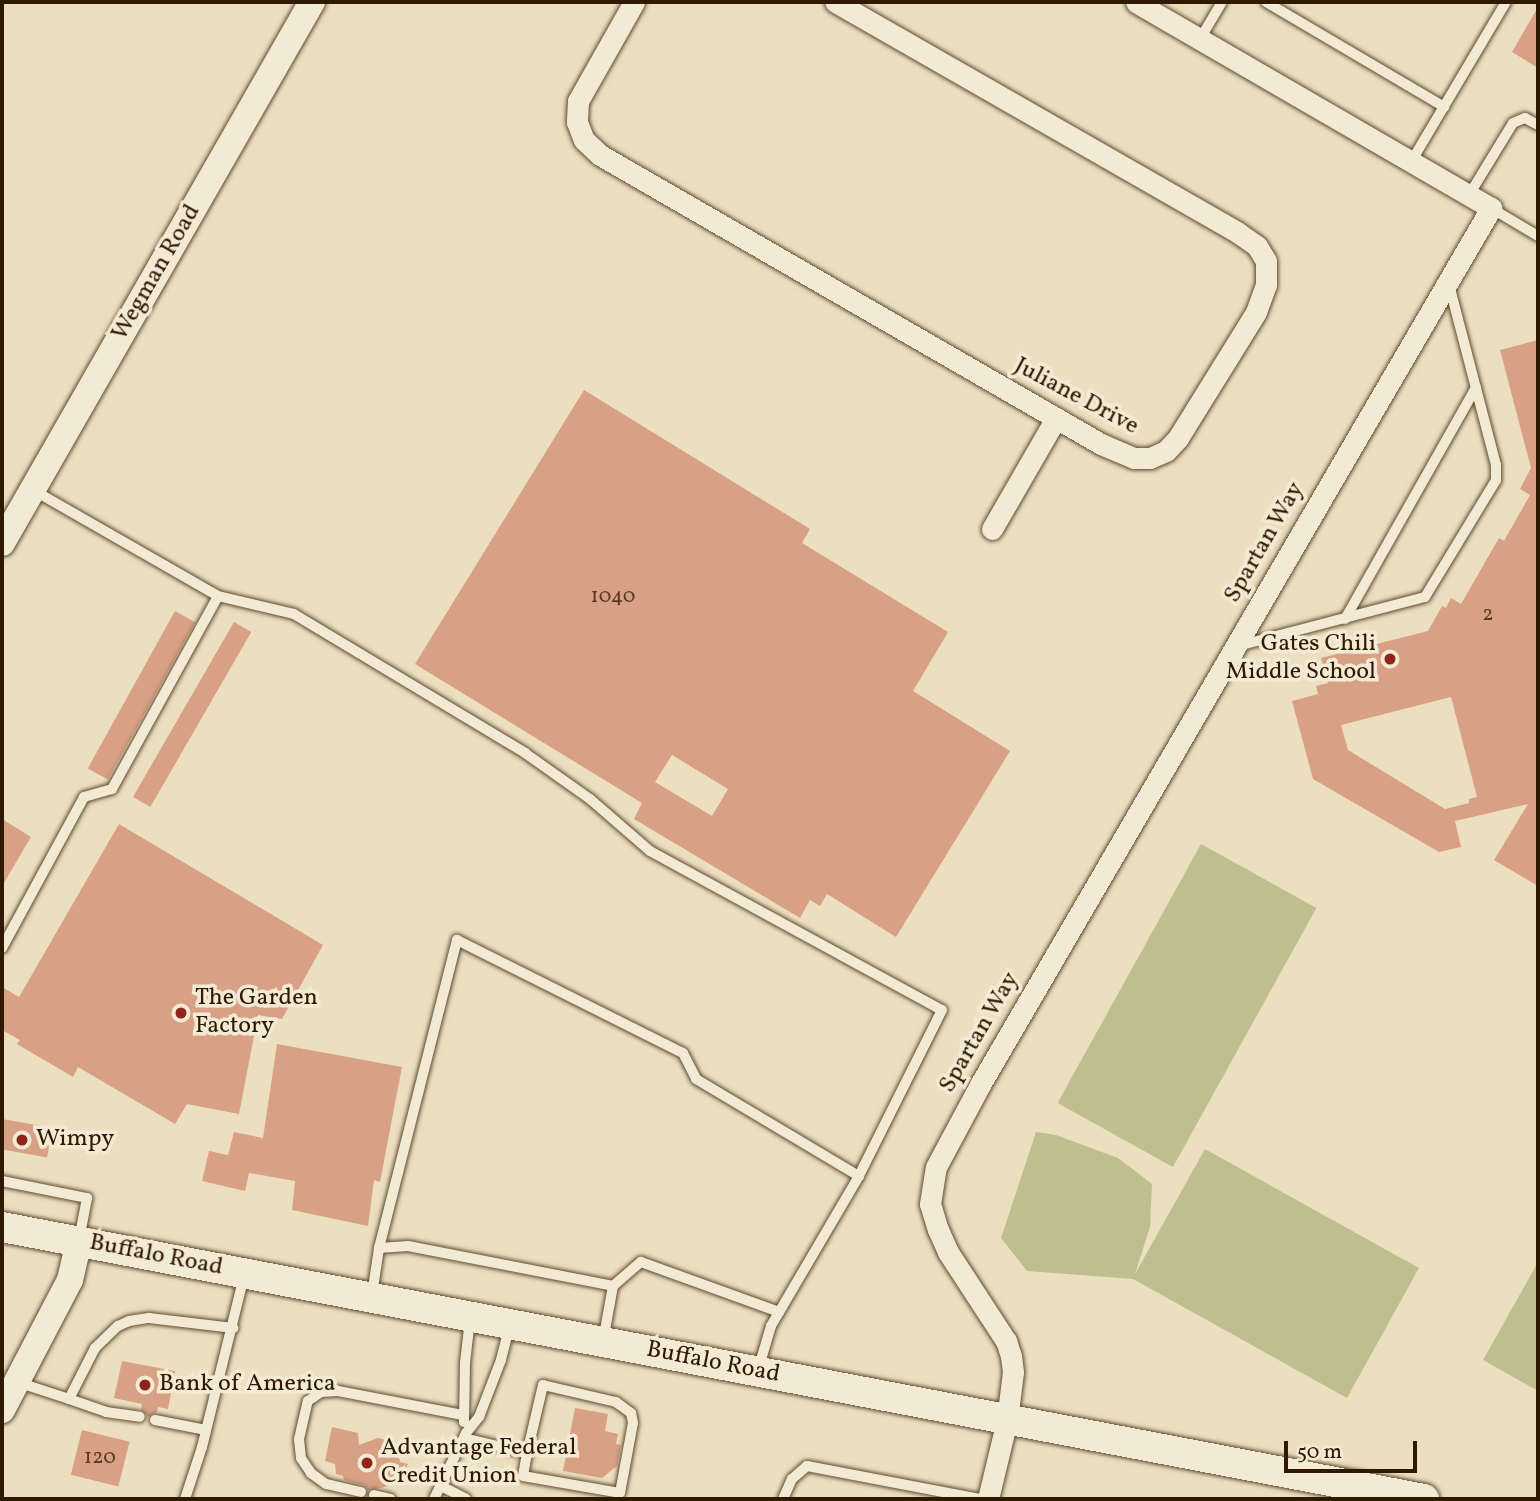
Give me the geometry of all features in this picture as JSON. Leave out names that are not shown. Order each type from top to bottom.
[{"type":"main road","name":"Buffalo Road","points":[[2,1227],[1007,1420],[1342,1492],[1424,1499]]},
{"type":"street","name":"Wegman Road","points":[[2,543],[312,2]]},
{"type":"street","name":"Juliane Drive","points":[[634,2],[578,101],[577,122],[584,140],[600,155],[1101,444],[1134,458],[1150,458],[1166,451],[1178,438],[1256,312],[1266,285],[1266,261],[1257,246],[1237,232],[835,2]]},
{"type":"street","points":[[1136,2],[1491,208]]},
{"type":"street","name":"Spartan Way","points":[[988,1499],[1007,1420],[1013,1372],[1011,1356],[1006,1341],[948,1252],[938,1230],[930,1204],[936,1167],[969,1104],[1491,208]]},
{"type":"street","points":[[992,529],[1056,418]]},
{"type":"street","points":[[2,1409],[70,1280],[79,1241]]},
{"type":"lane","points":[[1200,39],[1222,2]]},
{"type":"lane","points":[[1266,2],[1444,107]]},
{"type":"lane","points":[[1412,162],[1506,2]]},
{"type":"lane","points":[[1469,195],[1513,123],[1525,118],[1538,125]]},
{"type":"lane","points":[[1491,208],[1538,236]]},
{"type":"lane","points":[[1235,647],[1425,597],[1496,480],[1496,465],[1448,281]]},
{"type":"lane","points":[[1345,619],[1476,387]]},
{"type":"lane","points":[[33,489],[218,596],[294,614],[525,753],[590,799],[650,851],[942,1010],[859,1176],[771,1326],[757,1372]]},
{"type":"lane","points":[[2,948],[84,797],[112,789],[218,596]]},
{"type":"lane","points":[[371,1297],[379,1248],[457,940],[682,1053],[696,1079],[859,1176]]},
{"type":"lane","points":[[2,1181],[87,1198],[79,1241]]},
{"type":"lane","points":[[379,1248],[408,1246],[613,1286]]},
{"type":"lane","points":[[603,1342],[613,1286],[641,1262],[779,1312]]},
{"type":"lane","points":[[185,1499],[233,1328],[244,1273]]},
{"type":"lane","points":[[465,1435],[463,1415],[471,1317]]},
{"type":"lane","points":[[69,1399],[95,1348],[118,1326],[149,1318],[233,1328]]},
{"type":"lane","points":[[434,1499],[465,1435],[480,1417],[509,1324]]},
{"type":"lane","points":[[17,1381],[106,1412],[140,1418]]},
{"type":"lane","points":[[543,1385],[616,1402],[631,1413],[633,1423],[620,1493],[523,1476],[527,1453],[543,1385]]},
{"type":"lane","points":[[361,1492],[326,1484],[311,1473],[301,1458],[299,1439],[308,1401],[321,1392],[343,1392],[463,1415]]},
{"type":"lane","points":[[155,1420],[206,1430]]},
{"type":"lane","points":[[465,1435],[527,1453]]},
{"type":"lane","points":[[783,1499],[792,1479],[807,1466],[980,1499]]},
{"type":"lane","points":[[441,1486],[466,1499]]},
{"type":"lane","points":[[374,1495],[390,1499]]},
{"type":"green space","points":[[1201,844],[1316,908],[1173,1167],[1057,1103]]},
{"type":"green space","points":[[1036,1132],[1056,1135],[1118,1158],[1152,1184],[1150,1227],[1135,1274],[1205,1149],[1419,1268],[1347,1398],[1133,1279],[1027,1271],[1001,1238]]},
{"type":"green space","points":[[1538,1262],[1538,1391],[1483,1360]]},
{"type":"building","points":[[1538,7],[1538,68],[1512,52]]},
{"type":"building","name":"Gates Chili Middle School","points":[[1538,340],[1538,886],[1494,860],[1528,804],[1455,821],[1461,847],[1439,852],[1313,779],[1292,701],[1318,694],[1316,686],[1328,683],[1321,658],[1428,631],[1442,606],[1446,608],[1451,598],[1461,604],[1499,538],[1504,541],[1530,495],[1520,489],[1531,468],[1500,350]],"holes":[[[1451,697],[1477,797],[1469,799],[1469,803],[1445,809],[1348,750],[1341,725]]]},
{"type":"building","points":[[584,390],[810,529],[802,543],[948,632],[913,691],[1010,751],[896,937],[827,894],[820,906],[810,900],[800,918],[634,819],[642,803],[415,664]],"holes":[[[672,755],[728,789],[712,816],[655,782]]]},
{"type":"building","points":[[175,611],[195,622],[108,780],[88,768]]},
{"type":"building","points":[[234,622],[251,632],[150,807],[133,797]]},
{"type":"building","points":[[2,819],[31,837],[2,886]]},
{"type":"building","name":"The Garden Factory","points":[[119,824],[323,945],[282,1019],[258,1015],[239,1114],[187,1104],[175,1124],[78,1067],[73,1077],[17,1044],[20,1040],[2,1030],[2,987],[19,997]]},
{"type":"building","points":[[277,1044],[402,1067],[380,1182],[374,1180],[368,1226],[292,1210],[295,1181],[249,1173],[245,1191],[202,1181],[209,1151],[228,1155],[234,1132],[263,1138]]},
{"type":"building","points":[[2,1119],[52,1128],[47,1157],[2,1149]]},
{"type":"building","name":"Bank of America","points":[[122,1361],[175,1371],[168,1409],[158,1407],[157,1412],[148,1417],[141,1409],[142,1404],[114,1398]]},
{"type":"building","points":[[575,1408],[608,1414],[605,1431],[618,1434],[616,1444],[621,1445],[617,1466],[602,1478],[563,1471]]},
{"type":"building","name":"Advantage Federal Credit Union","points":[[332,1427],[358,1433],[359,1445],[378,1438],[386,1440],[397,1449],[400,1462],[408,1464],[400,1477],[385,1487],[368,1490],[363,1485],[344,1480],[343,1476],[336,1474],[335,1464],[325,1461]]},
{"type":"building","points":[[82,1430],[130,1442],[118,1486],[71,1475]]},
{"type":"place","name":"Gates Chili Middle School","points":[[1390,659]]},
{"type":"place","name":"The Garden Factory","points":[[181,1013]]},
{"type":"place","name":"Wimpy","points":[[22,1140]]},
{"type":"place","name":"Bank of America","points":[[145,1385]]},
{"type":"place","name":"Advantage Federal Credit Union","points":[[367,1463]]}]
